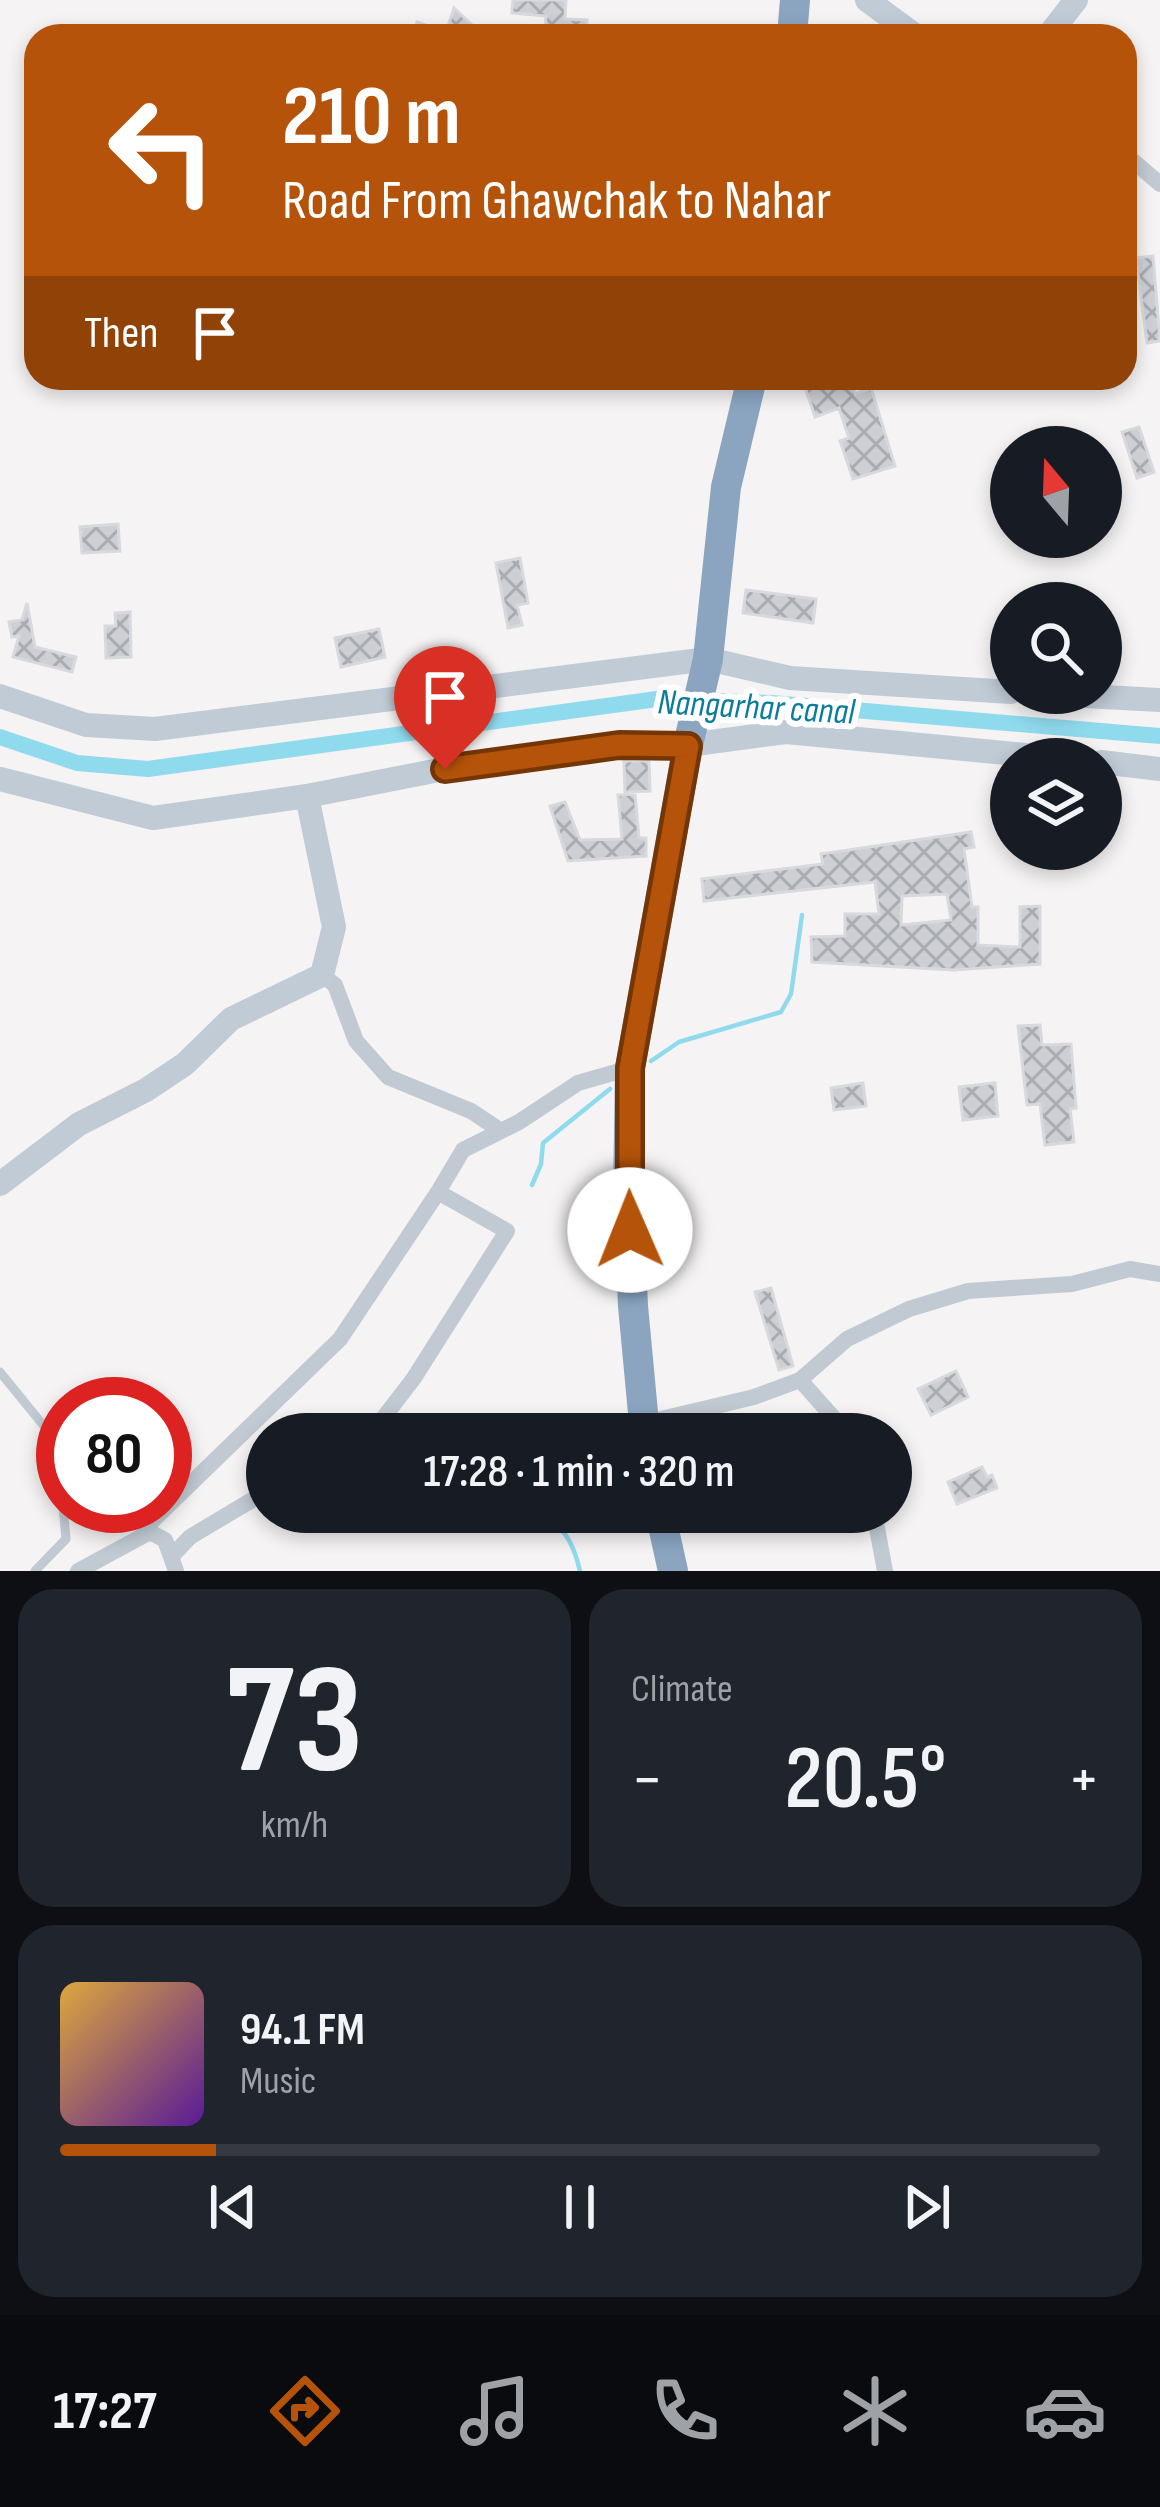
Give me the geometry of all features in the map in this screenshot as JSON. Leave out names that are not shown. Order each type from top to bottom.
[{"type":"highway","points":[[643,1413],[628,1192],[630,1068],[708,658],[726,487],[749,390]]},
{"type":"highway","points":[[665,1533],[673,1571]]},
{"type":"street","points":[[866,0],[899,24]]},
{"type":"street","points":[[1057,24],[1076,0]]},
{"type":"street","points":[[1137,164],[1160,184]]},
{"type":"street","points":[[0,696],[86,725],[155,729],[708,658],[790,678],[990,691]]},
{"type":"street","points":[[1122,698],[1160,700]]},
{"type":"street","points":[[0,779],[153,818],[307,796],[490,760],[691,736],[786,732],[990,752]]},
{"type":"street","points":[[1122,765],[1160,769]]},
{"type":"street","points":[[307,796],[334,927],[322,975]]},
{"type":"street","points":[[322,975],[335,985],[356,1041],[388,1077],[471,1111],[501,1131]]},
{"type":"street","points":[[0,1184],[79,1124],[185,1064],[231,1019],[322,975]]},
{"type":"street","points":[[145,1534],[147,1526],[340,1339],[464,1150],[578,1083],[630,1068]]},
{"type":"street","points":[[386,1413],[414,1378],[507,1231],[438,1192]]},
{"type":"street","points":[[700,1413],[800,1380],[847,1339],[928,1303],[968,1291],[1072,1285],[1130,1269],[1160,1274]]},
{"type":"street","points":[[800,1380],[829,1413]]},
{"type":"street","points":[[173,1564],[190,1537],[246,1504]]},
{"type":"street","points":[[78,1571],[151,1532],[166,1540],[173,1564]]},
{"type":"street","points":[[878,1533],[885,1571]]},
{"type":"lane","points":[[0,1372],[36,1416]]},
{"type":"lane","points":[[35,1571],[66,1539],[65,1533]]},
{"type":"building","points":[[513,0],[566,0],[565,19],[587,20],[587,24],[546,24],[546,16],[512,13]]},
{"type":"building","points":[[454,8],[471,24],[449,24]]},
{"type":"building","points":[[1153,256],[1160,341],[1147,343],[1137,258]]},
{"type":"building","points":[[806,390],[854,390],[855,394],[872,390],[895,466],[853,479],[840,441],[849,438],[839,408],[815,417]]},
{"type":"building","points":[[1139,427],[1154,472],[1137,478],[1122,432]]},
{"type":"building","points":[[118,524],[120,551],[82,553],[80,527]]},
{"type":"building","points":[[520,558],[528,603],[517,605],[522,625],[508,628],[496,563]]},
{"type":"building","points":[[746,590],[816,599],[813,623],[743,613]]},
{"type":"building","points":[[27,603],[35,647],[76,657],[72,672],[13,657],[19,636],[12,637],[9,622],[22,620]]},
{"type":"building","points":[[130,612],[131,657],[106,658],[105,626],[116,626],[115,613]]},
{"type":"building","points":[[379,629],[385,657],[341,667],[335,638]]},
{"type":"building","points":[[624,761],[649,761],[650,791],[625,792]]},
{"type":"building","points":[[635,794],[639,838],[646,838],[646,856],[568,861],[550,806],[565,802],[580,840],[622,839],[618,795]]},
{"type":"building","points":[[971,832],[974,847],[964,849],[972,907],[978,907],[978,945],[1020,947],[1020,907],[1040,906],[1040,964],[954,970],[812,962],[811,937],[845,936],[845,914],[879,914],[875,882],[704,901],[702,879],[823,864],[821,854]],"holes":[[[947,894],[951,920],[901,925],[902,896]]]},
{"type":"building","points":[[1040,1025],[1042,1045],[1071,1044],[1074,1142],[1045,1145],[1040,1104],[1027,1105],[1018,1026]]},
{"type":"building","points":[[863,1083],[866,1106],[834,1110],[831,1088]]},
{"type":"building","points":[[995,1083],[998,1116],[963,1120],[959,1087]]},
{"type":"building","points":[[771,1288],[793,1366],[779,1370],[755,1292]]},
{"type":"building","points":[[956,1371],[968,1397],[931,1415],[918,1389]]},
{"type":"building","points":[[982,1467],[997,1488],[957,1504],[948,1482]]},
{"type":"waterway","name":"Nangarhar canal","points":[[0,737],[77,763],[148,769],[657,699],[772,703],[1160,736]]},
{"type":"waterway","points":[[651,1061],[679,1042],[781,1012],[791,994],[802,915]]},
{"type":"waterway","points":[[532,1185],[543,1143],[610,1089]]},
{"type":"waterway","points":[[564,1533],[580,1571]]},
{"type":"route","points":[[445,769],[619,745],[688,746],[630,1068],[630,1230]]}]
